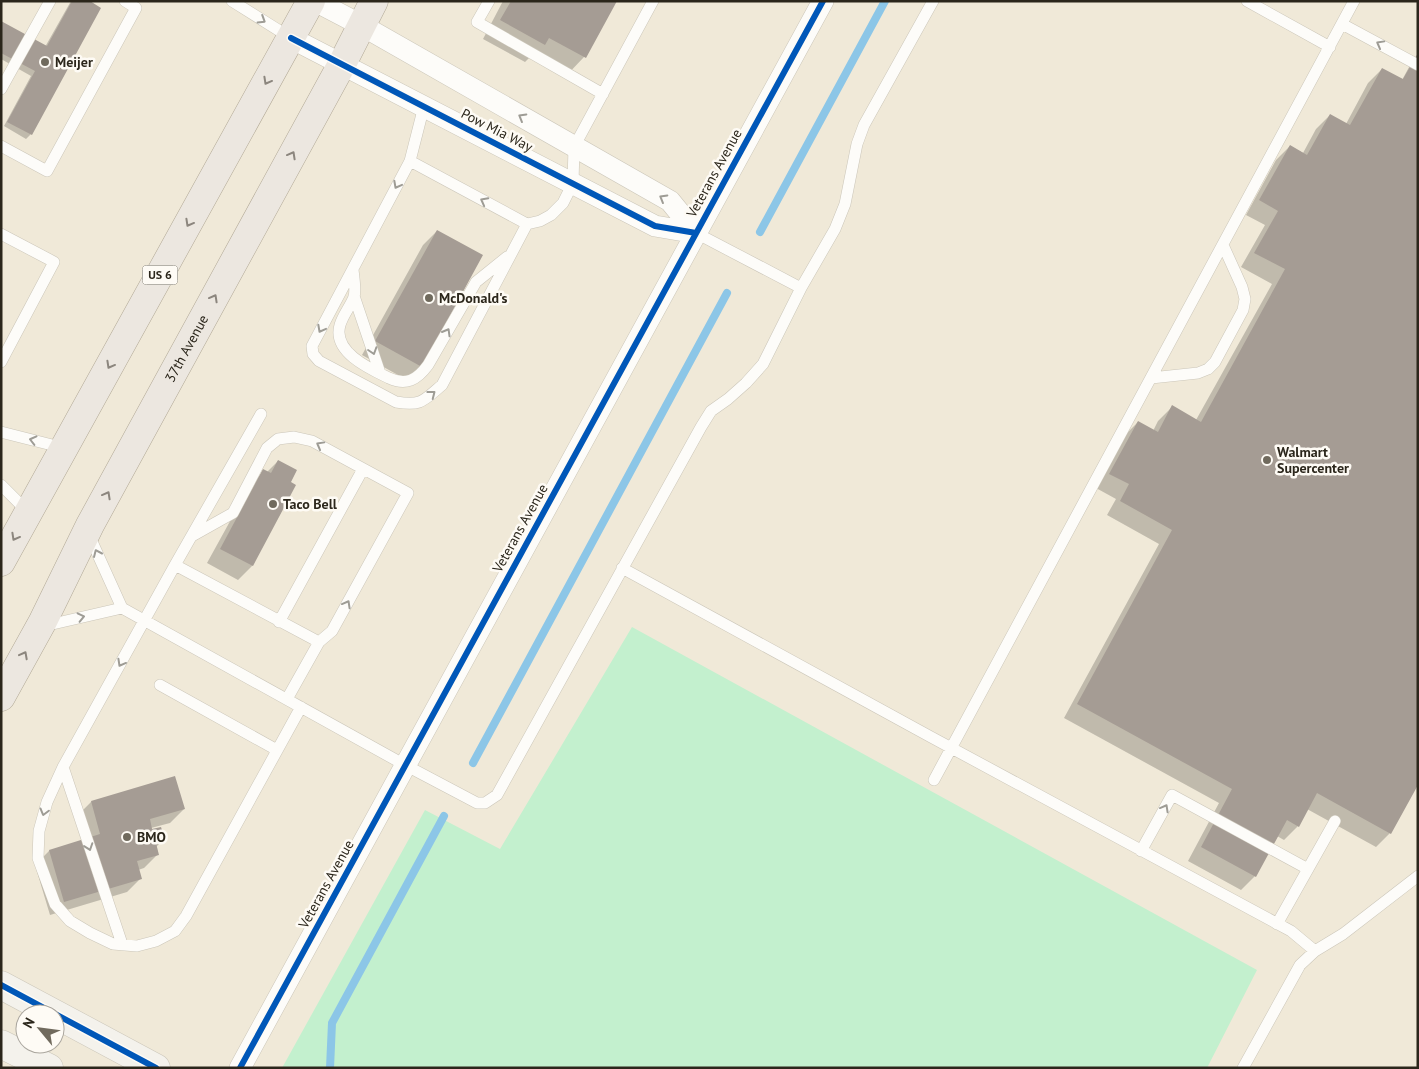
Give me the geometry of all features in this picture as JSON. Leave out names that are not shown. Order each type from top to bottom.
[{"type":"main road","name":"US 6","points":[[1,562],[311,1]]},
{"type":"main road","name":"37th Avenue","points":[[1,698],[40,627],[87,531],[342,64],[374,1]]},
{"type":"street","name":"Pow Mia Way","points":[[315,1],[361,25],[670,201],[696,233]]},
{"type":"street","name":"Veterans Avenue","points":[[240,1068],[822,1]]},
{"type":"street","name":"Pow Mia Way","points":[[291,38],[655,226],[696,233]]},
{"type":"street","points":[[1,985],[156,1068]]},
{"type":"street","points":[[1,1044],[49,1068]]},
{"type":"lane","points":[[1,89],[50,1]]},
{"type":"lane","points":[[1,146],[47,170],[136,8],[125,1]]},
{"type":"lane","points":[[232,1],[291,38]]},
{"type":"lane","points":[[489,1],[477,22],[603,94]]},
{"type":"lane","points":[[410,161],[527,224],[540,221],[551,215],[563,203],[573,183],[574,147],[653,1]]},
{"type":"lane","points":[[87,531],[122,608],[405,765],[477,803],[485,803],[497,795],[701,426],[712,411],[746,383],[763,364],[801,288],[835,229],[845,204],[857,144],[864,125],[933,1]]},
{"type":"lane","points":[[1247,1],[1330,47]]},
{"type":"lane","points":[[934,780],[1354,1]]},
{"type":"lane","points":[[1342,24],[1418,65]]},
{"type":"lane","points":[[424,106],[410,161],[312,346],[313,354],[318,361],[396,402],[409,404],[420,402],[442,385],[527,224]]},
{"type":"lane","points":[[696,233],[801,288]]},
{"type":"lane","points":[[1,234],[54,262],[1,362]]},
{"type":"lane","points":[[1151,378],[1198,373],[1208,369],[1215,362],[1243,310],[1245,298],[1242,286],[1222,245]]},
{"type":"lane","points":[[354,296],[339,328],[340,338],[347,352],[363,365],[396,381],[410,381],[421,374],[428,365],[476,282],[511,254]]},
{"type":"lane","points":[[353,269],[354,296],[380,373]]},
{"type":"lane","points":[[261,414],[63,767],[47,802],[39,831],[38,858],[55,904],[70,921],[113,944],[138,946],[156,941],[175,931],[186,916],[301,707]]},
{"type":"lane","points":[[1,432],[64,448]]},
{"type":"lane","points":[[192,536],[234,513],[267,448],[278,439],[294,437],[312,441],[408,493],[332,631],[318,642],[287,699]]},
{"type":"lane","points":[[279,622],[363,469]]},
{"type":"lane","points":[[1,485],[28,513]]},
{"type":"lane","points":[[175,565],[318,642]]},
{"type":"lane","points":[[622,568],[1277,924],[1291,932],[1315,951]]},
{"type":"lane","points":[[40,627],[122,608]]},
{"type":"lane","points":[[160,685],[277,750]]},
{"type":"lane","points":[[63,767],[122,944]]},
{"type":"lane","points":[[1141,851],[1172,795],[1308,869]]},
{"type":"lane","points":[[1277,924],[1335,821]]},
{"type":"lane","points":[[1243,1068],[1300,965],[1315,951],[1344,934],[1418,876]]},
{"type":"green space","points":[[632,627],[1257,970],[1207,1068],[282,1068],[425,810],[500,849]]},
{"type":"building","name":"Meijer","points":[[72,1],[90,1],[101,8],[32,135],[7,122],[35,71],[1,53],[1,21],[47,46]]},
{"type":"building","points":[[511,1],[617,1],[586,58],[549,38],[545,45],[500,20]]},
{"type":"building","name":"Walmart Supercenter","points":[[1418,53],[1418,785],[1391,834],[1317,793],[1299,827],[1287,820],[1256,877],[1201,847],[1232,789],[1077,704],[1172,530],[1120,501],[1129,484],[1109,474],[1138,421],[1158,432],[1172,405],[1201,422],[1285,269],[1254,253],[1278,211],[1259,200],[1290,145],[1307,155],[1330,114],[1350,125],[1382,68],[1403,79]]},
{"type":"building","name":"McDonald's","points":[[437,230],[483,255],[422,367],[375,341]]},
{"type":"building","points":[[278,460],[297,470],[291,482],[296,485],[253,566],[220,549],[263,469],[271,473]]},
{"type":"building","name":"BMO","points":[[175,776],[185,809],[150,819],[152,829],[161,827],[165,840],[156,843],[159,855],[137,861],[142,879],[64,902],[49,850],[100,834],[91,801]]},
{"type":"waterway","points":[[760,232],[885,1]]},
{"type":"waterway","points":[[473,763],[727,293]]},
{"type":"waterway","points":[[330,1068],[332,1023],[444,816]]},
{"type":"cycle path","points":[[240,1068],[823,1]]},
{"type":"cycle path","points":[[291,38],[655,226],[696,233]]},
{"type":"cycle path","points":[[1,985],[156,1068]]},
{"type":"place","name":"Meijer","points":[[45,62]]},
{"type":"place","name":"McDonald's","points":[[429,298]]},
{"type":"place","name":"Walmart Supercenter","points":[[1267,460]]},
{"type":"place","name":"Taco Bell","points":[[273,504]]},
{"type":"place","name":"BMO","points":[[127,837]]}]
